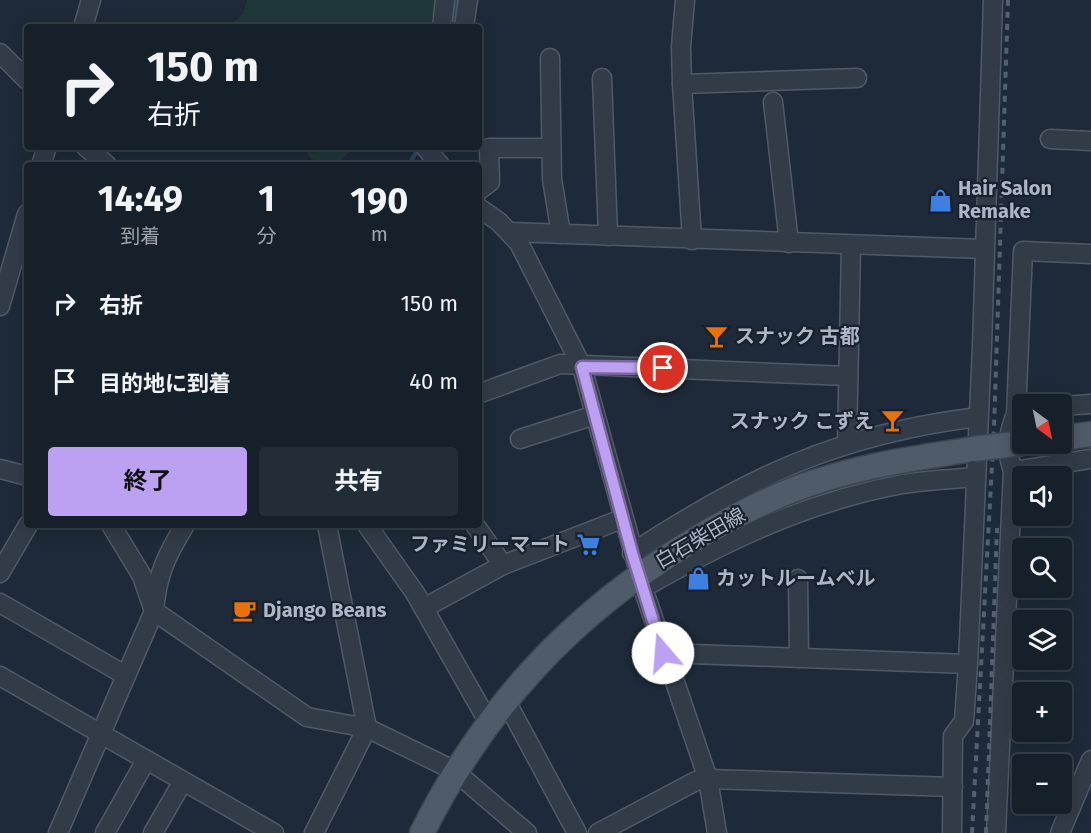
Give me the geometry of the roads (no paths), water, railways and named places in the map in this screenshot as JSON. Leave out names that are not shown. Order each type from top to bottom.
[{"type":"main road","points":[[1072,437],[1091,434]]},
{"type":"main road","name":"白石柴田線","points":[[422,833],[455,773],[506,701],[548,652],[581,619],[638,572],[756,505],[818,481],[873,465],[1012,444]]},
{"type":"street","points":[[84,24],[91,0]]},
{"type":"street","points":[[442,24],[445,0]]},
{"type":"street","points":[[464,24],[468,0]]},
{"type":"street","points":[[685,0],[681,47],[682,84],[692,240]]},
{"type":"street","points":[[952,833],[953,736],[964,721],[968,664],[993,0]]},
{"type":"street","points":[[0,53],[24,77]]},
{"type":"street","points":[[550,58],[552,179],[561,234]]},
{"type":"street","points":[[602,78],[608,236]]},
{"type":"street","points":[[682,84],[856,78]]},
{"type":"street","points":[[773,102],[789,243]]},
{"type":"street","points":[[1050,139],[1091,141]]},
{"type":"street","points":[[482,188],[490,182],[489,148],[551,148]]},
{"type":"street","points":[[90,150],[104,162]]},
{"type":"street","points":[[482,210],[510,232],[528,260],[582,367],[638,572],[663,653],[708,779],[717,833]]},
{"type":"street","points":[[0,306],[24,224]]},
{"type":"street","points":[[510,232],[984,249]]},
{"type":"street","points":[[847,444],[851,246]]},
{"type":"street","points":[[1020,394],[1023,251],[1091,254]]},
{"type":"street","points":[[482,393],[560,364],[582,367],[706,368],[849,376]]},
{"type":"street","points":[[1072,405],[1091,404]]},
{"type":"street","points":[[520,439],[595,415]]},
{"type":"street","points":[[638,572],[721,497],[803,459],[847,444],[930,423],[978,417]]},
{"type":"street","points":[[1012,423],[1008,458],[1012,468]]},
{"type":"street","points":[[1046,466],[1091,459]]},
{"type":"street","points":[[0,469],[24,475]]},
{"type":"street","points":[[638,572],[706,552],[806,508],[904,484],[976,477]]},
{"type":"street","points":[[996,833],[1012,492]]},
{"type":"street","points":[[424,608],[503,565],[622,519]]},
{"type":"street","points":[[0,573],[26,528]]},
{"type":"street","points":[[113,528],[142,576],[154,611],[308,717],[367,728],[455,773],[527,833]]},
{"type":"street","points":[[58,833],[99,733],[154,611],[160,573],[166,555],[183,528]]},
{"type":"street","points":[[314,833],[367,728],[328,528]]},
{"type":"street","points":[[369,528],[424,608],[489,723]]},
{"type":"street","points":[[477,528],[503,565]]},
{"type":"street","points":[[798,579],[799,658]]},
{"type":"street","points":[[0,603],[126,675]]},
{"type":"street","points":[[663,653],[968,664]]},
{"type":"street","points":[[0,676],[274,833]]},
{"type":"street","points":[[506,701],[577,833]]},
{"type":"street","points":[[105,833],[146,760]]},
{"type":"street","points":[[1060,833],[1091,760]]},
{"type":"street","points":[[598,833],[696,781],[708,779],[953,787]]},
{"type":"street","points":[[153,833],[183,781]]},
{"type":"waterway","points":[[452,24],[456,0]]},
{"type":"waterway","points":[[411,162],[416,152]]},
{"type":"railway","points":[[972,833],[994,428],[1008,0]]},
{"type":"railway","points":[[986,833],[997,528]]},
{"type":"place","name":"Hair Salon Remake","points":[[940,200]]},
{"type":"place","name":"スナック 古都","points":[[717,336]]},
{"type":"place","name":"スナック こずえ","points":[[892,421]]},
{"type":"place","name":"ファミリーマート","points":[[588,544]]},
{"type":"place","name":"カットルームベル","points":[[698,578]]},
{"type":"place","name":"Django Beans","points":[[245,610]]}]
